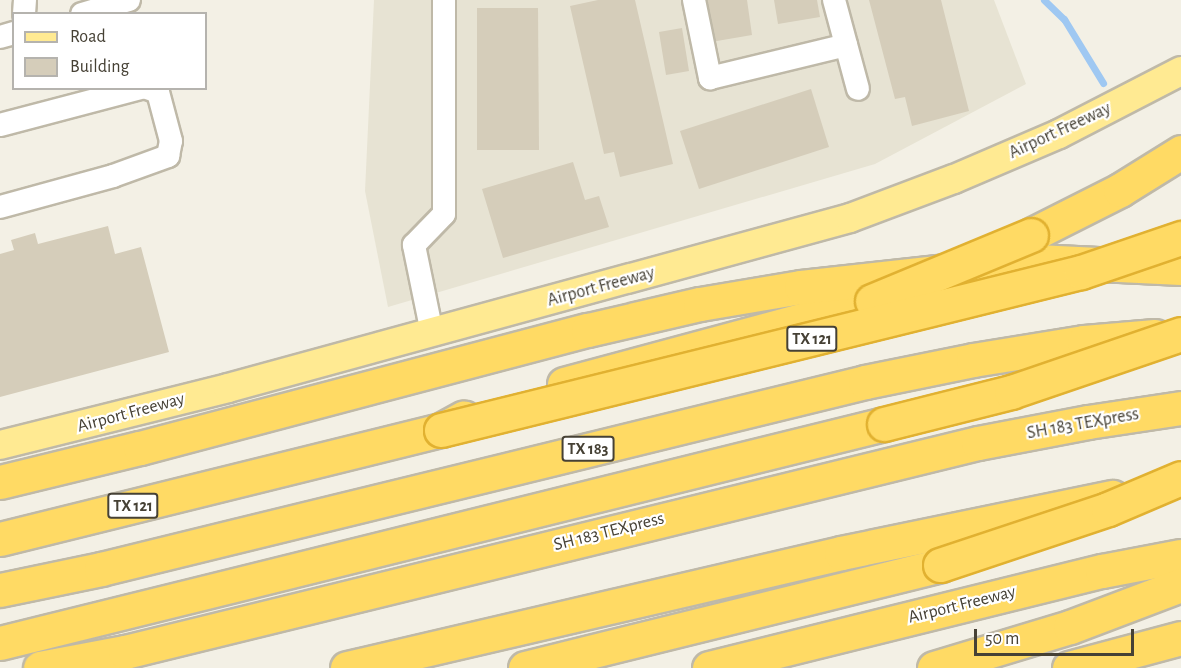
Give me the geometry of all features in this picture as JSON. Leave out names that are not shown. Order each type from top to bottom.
[{"type":"highway","points":[[441,430],[487,404],[872,301],[1031,235],[1120,190],[1181,152]]},
{"type":"highway","name":"TX 121","points":[[0,539],[1016,289],[1081,272],[1181,238]]},
{"type":"highway","points":[[0,482],[140,448],[588,330],[700,304],[801,287],[1036,261],[1181,268]]},
{"type":"highway","points":[[0,643],[1011,392],[1181,334]]},
{"type":"highway","name":"TX 183","points":[[0,590],[112,566],[864,382],[973,360],[1084,342],[1181,334]]},
{"type":"highway","name":"SH 183 TEXpress","points":[[40,668],[125,652],[978,443],[1088,422],[1181,408]]},
{"type":"highway","points":[[525,668],[940,565],[1098,512],[1181,478]]},
{"type":"highway","points":[[347,668],[852,550],[1036,511],[1181,484]]},
{"type":"highway","name":"Airport Freeway","points":[[709,668],[1059,582],[1181,556]]},
{"type":"highway","points":[[940,666],[1070,627],[1181,585]]},
{"type":"highway","points":[[1069,668],[1181,638]]},
{"type":"main road","name":"Airport Freeway","points":[[0,445],[82,426],[432,333],[850,218],[954,179],[1059,134],[1181,71]]},
{"type":"lane","points":[[89,12],[129,0]]},
{"type":"lane","points":[[432,333],[414,244],[444,214],[444,0]]},
{"type":"lane","points":[[694,0],[710,78],[846,45]]},
{"type":"lane","points":[[834,0],[858,89]]},
{"type":"lane","points":[[0,125],[133,90]]},
{"type":"lane","points":[[0,207],[113,176],[168,156],[171,141],[158,92],[152,90]]},
{"type":"shaded area","points":[[374,0],[994,0],[1026,84],[875,164],[388,307],[365,191]]},
{"type":"building","points":[[598,0],[635,0],[673,164],[620,177],[614,152],[604,154],[570,6]]},
{"type":"building","points":[[705,0],[747,0],[752,35],[711,42]]},
{"type":"building","points":[[774,0],[817,0],[820,17],[778,24]]},
{"type":"building","points":[[869,0],[941,0],[969,111],[912,126],[905,97],[895,99]]},
{"type":"building","points":[[477,8],[538,8],[539,150],[477,150]]},
{"type":"building","points":[[682,28],[689,71],[666,75],[659,32]]},
{"type":"building","points":[[811,89],[829,147],[699,189],[680,131]]},
{"type":"building","points":[[573,162],[585,200],[599,196],[609,227],[503,258],[482,189]]},
{"type":"building","points":[[108,226],[115,254],[141,247],[169,352],[0,397],[0,254],[14,250],[11,240],[35,233],[38,244]]},
{"type":"waterway","points":[[1044,0],[1064,19],[1103,83]]}]
